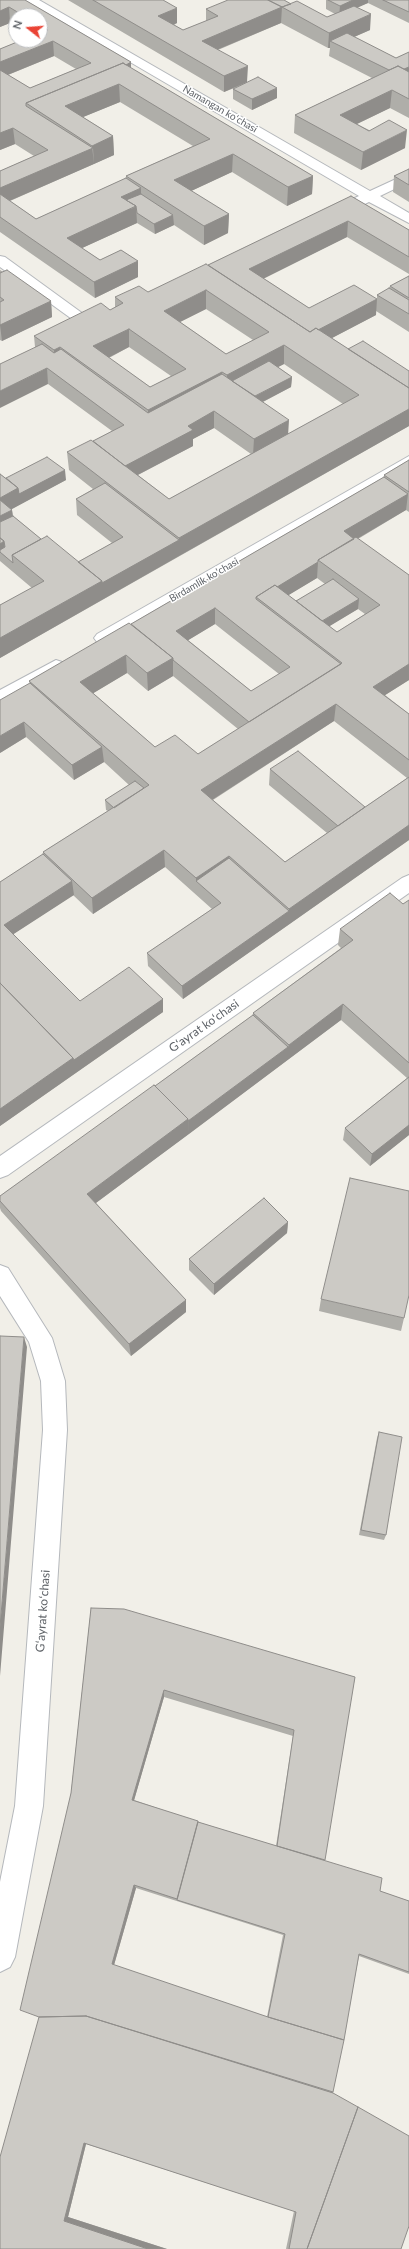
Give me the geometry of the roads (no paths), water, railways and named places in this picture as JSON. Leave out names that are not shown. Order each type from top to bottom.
[{"type":"street","name":"Namangan koʻchasi","points":[[30,0],[409,219]]},
{"type":"street","points":[[319,219],[409,177]]},
{"type":"street","points":[[0,260],[88,324]]},
{"type":"street","points":[[74,330],[102,317]]},
{"type":"street","name":"Birdamlik koʻchasi","points":[[89,647],[409,461]]},
{"type":"street","points":[[0,698],[68,659]]},
{"type":"street","name":"Gʻayrat koʻchasi","points":[[0,1168],[409,884]]},
{"type":"street","name":"Gʻayrat koʻchasi","points":[[0,1276],[40,1338],[53,1381],[56,1430],[28,1806],[0,1957]]}]
